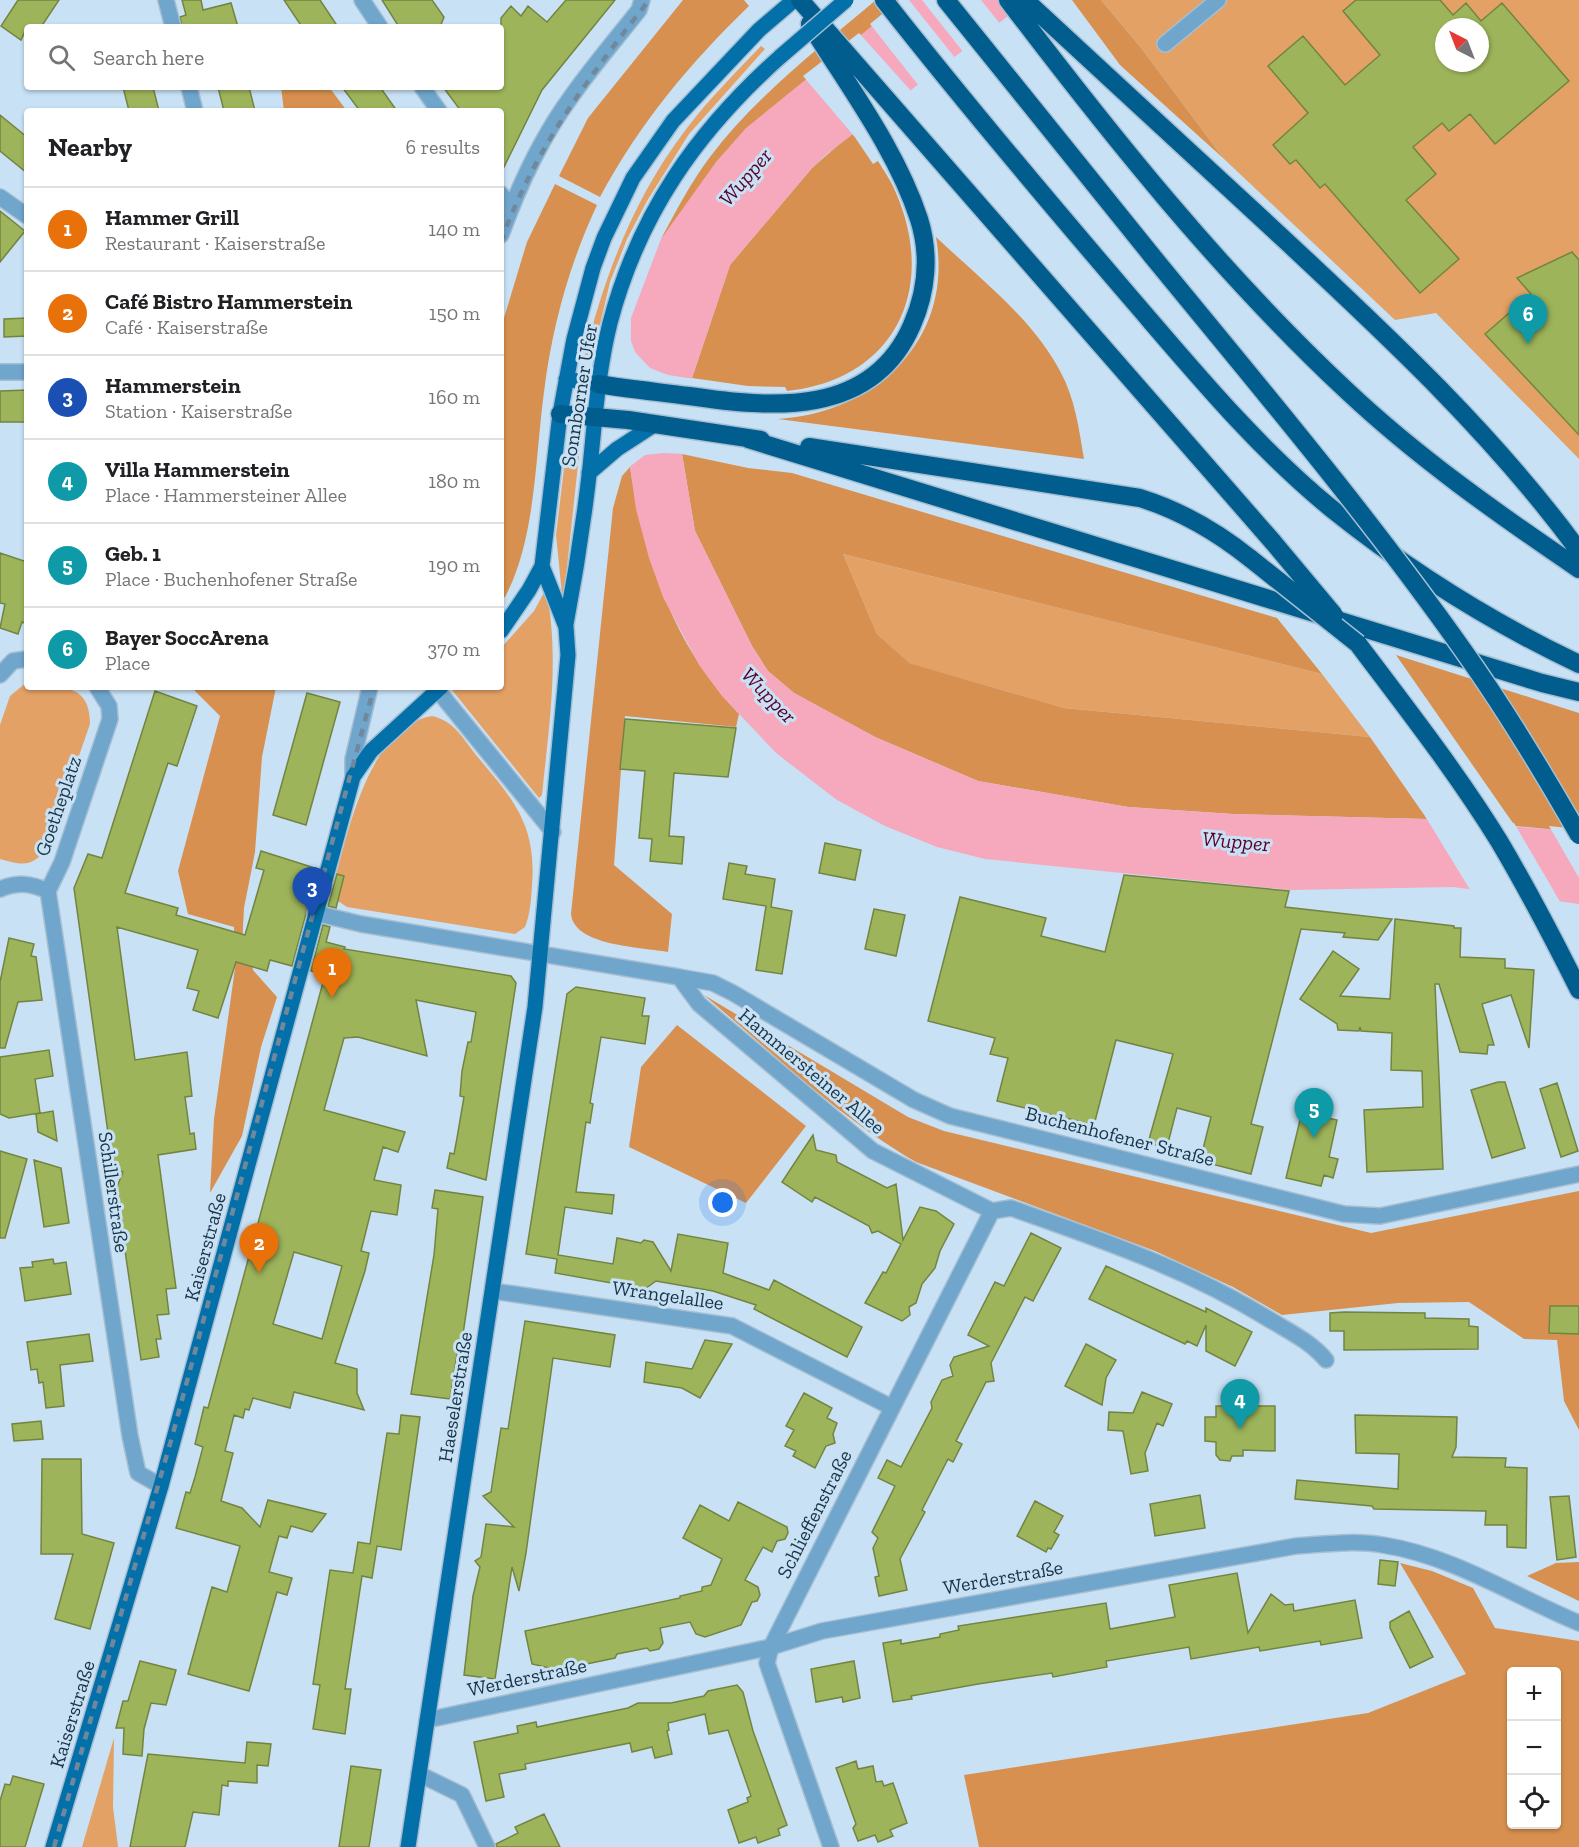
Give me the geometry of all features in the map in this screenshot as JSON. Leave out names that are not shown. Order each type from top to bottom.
[{"type":"highway","points":[[795,0],[821,32],[915,132],[1273,542],[1358,645],[1428,736],[1499,841],[1550,931],[1579,990]]},
{"type":"highway","points":[[598,384],[748,405],[812,402],[839,394],[875,373],[903,342],[920,308],[926,267],[920,222],[889,152],[821,32],[800,0]]},
{"type":"highway","points":[[884,0],[959,95],[1203,381],[1276,457],[1331,508],[1455,598],[1579,664]]},
{"type":"highway","points":[[946,0],[1410,577],[1465,652],[1544,774],[1579,835]]},
{"type":"highway","points":[[1008,0],[1171,205],[1277,322],[1347,391],[1421,454],[1485,504],[1579,569]]},
{"type":"highway","points":[[1025,0],[1381,330],[1462,412],[1548,508],[1579,551]]},
{"type":"highway","points":[[560,414],[628,420],[1140,498],[1161,504],[1202,524],[1251,559],[1358,645]]},
{"type":"highway","points":[[748,438],[1542,683],[1579,692]]},
{"type":"main road","name":"Sonnborner Ufer","points":[[566,627],[542,566],[560,414],[566,379],[593,268],[608,229],[633,178],[673,121],[759,30],[795,0]]},
{"type":"main road","name":"Sonnborner Ufer","points":[[541,954],[568,684],[566,627],[576,573],[598,384],[610,324],[625,276],[660,200],[700,139],[743,91],[846,0]]},
{"type":"main road","points":[[566,379],[598,384]]},
{"type":"main road","points":[[589,473],[654,425]]},
{"type":"main road","points":[[504,627],[542,566]]},
{"type":"main road","name":"Kaiserstraße","points":[[53,1847],[160,1486],[352,777],[371,751],[436,690]]},
{"type":"main road","name":"Haeselerstraße","points":[[408,1847],[493,1292],[541,954]]},
{"type":"street","points":[[166,0],[172,24]]},
{"type":"street","points":[[362,0],[378,24]]},
{"type":"street","points":[[504,227],[511,207],[545,139],[570,98],[639,10],[642,0]]},
{"type":"street","points":[[1165,44],[1218,0]]},
{"type":"street","points":[[190,90],[194,108]]},
{"type":"street","points":[[424,90],[438,108]]},
{"type":"street","points":[[0,197],[24,214]]},
{"type":"street","points":[[504,198],[511,207]]},
{"type":"street","points":[[0,372],[24,372]]},
{"type":"street","points":[[0,674],[13,661],[24,659]]},
{"type":"street","name":"Goetheplatz","points":[[48,891],[62,862],[110,720],[109,706],[99,690]]},
{"type":"street","points":[[352,777],[353,759],[369,690]]},
{"type":"street","points":[[440,690],[553,832]]},
{"type":"street","points":[[0,889],[15,883],[32,884],[48,891]]},
{"type":"street","name":"Schillerstraße","points":[[48,891],[129,1436],[138,1473],[160,1486]]},
{"type":"street","points":[[315,913],[361,924],[680,977]]},
{"type":"street","name":"Buchenhofener Straße","points":[[680,977],[713,983],[723,988],[914,1100],[950,1116],[1344,1214],[1380,1216],[1579,1174]]},
{"type":"street","name":"Hammersteiner Allee","points":[[680,977],[699,1004],[873,1151],[992,1211],[1011,1208],[1166,1264],[1246,1305],[1315,1347],[1326,1360]]},
{"type":"street","name":"Schlieffenstraße","points":[[831,1847],[767,1663],[771,1647],[992,1211]]},
{"type":"street","name":"Wrangelallee","points":[[493,1292],[732,1326],[891,1407]]},
{"type":"street","name":"Werderstraße","points":[[427,1720],[771,1647],[822,1631],[1296,1546],[1343,1542],[1383,1545],[1444,1560],[1579,1623]]},
{"type":"street","points":[[419,1774],[462,1796],[487,1847]]},
{"type":"shaded area","points":[[683,0],[744,0],[749,6],[686,72],[649,119],[600,197],[559,176],[588,118]]},
{"type":"shaded area","points":[[876,0],[904,0],[868,30],[661,239],[696,176],[728,135],[767,93]]},
{"type":"shaded area","points":[[1072,0],[1101,0],[1142,49],[1223,158],[1120,65]]},
{"type":"shaded area","points":[[1101,0],[1579,0],[1579,459],[1436,313],[1395,320],[1223,158],[1142,49]]},
{"type":"shaded area","points":[[761,46],[765,49],[689,134],[647,201],[627,239],[610,282],[592,358],[584,358],[612,267],[652,181],[695,117]]},
{"type":"shaded area","points":[[281,90],[331,90],[345,108],[284,108]]},
{"type":"shaded area","points":[[852,133],[873,164],[878,161],[890,181],[908,229],[912,263],[908,295],[897,324],[880,349],[855,369],[824,383],[787,391],[785,387],[748,386],[692,378],[730,265],[812,168]]},
{"type":"shaded area","points":[[555,184],[597,205],[570,273],[557,320],[544,392],[529,524],[515,574],[504,597],[504,318],[527,242]]},
{"type":"shaded area","points":[[936,237],[1020,316],[1048,352],[1069,392],[1076,414],[1084,459],[778,419],[814,414],[847,402],[876,386],[900,364],[920,338],[933,308],[938,274]]},
{"type":"shaded area","points":[[567,444],[580,446],[563,604],[556,535]]},
{"type":"shaded area","points":[[682,454],[748,468],[792,473],[1277,618],[1322,674],[843,554],[877,634],[909,663],[1064,708],[1370,737],[1427,819],[1233,814],[1128,807],[978,781],[875,737],[794,693],[768,671],[752,646],[695,531]]},
{"type":"shaded area","points":[[630,467],[644,535],[665,600],[697,660],[716,688],[739,714],[736,727],[625,716],[614,865],[672,914],[668,952],[596,939],[575,925],[571,914],[613,508],[622,476]]},
{"type":"shaded area","points":[[843,554],[1322,674],[1370,737],[1064,708],[908,663],[877,634]]},
{"type":"shaded area","points":[[546,589],[553,666],[548,743],[542,795],[539,798],[452,690],[504,690],[504,645],[534,611]]},
{"type":"shaded area","points":[[1396,655],[1579,713],[1579,832],[1515,826]]},
{"type":"shaded area","points":[[24,684],[24,690],[71,690],[85,700],[89,710],[90,724],[47,848],[36,859],[26,863],[0,859],[0,725],[10,696]]},
{"type":"shaded area","points":[[194,690],[275,690],[262,757],[255,852],[244,908],[242,947],[252,954],[253,970],[277,997],[261,1047],[242,1136],[210,1193],[214,1119],[236,961],[234,927],[188,914],[178,871],[220,716]]},
{"type":"shaded area","points":[[432,716],[452,726],[462,737],[501,785],[520,814],[526,829],[533,865],[531,902],[525,927],[515,934],[347,907],[338,901],[332,890],[353,815],[376,762],[391,741],[410,725]]},
{"type":"shaded area","points":[[704,995],[908,1117],[944,1131],[1371,1233],[1579,1191],[1579,1430],[1564,1401],[1557,1340],[1524,1339],[1469,1302],[1398,1303],[1282,1315],[1233,1287],[1155,1251],[916,1162],[888,1145],[833,1105]]},
{"type":"shaded area","points":[[677,1025],[806,1126],[746,1203],[629,1147],[641,1067]]},
{"type":"shaded area","points":[[1579,1562],[1579,1601],[1527,1576],[1556,1563]]},
{"type":"shaded area","points":[[1400,1563],[1432,1571],[1473,1588],[1495,1628],[1579,1641],[1579,1847],[979,1847],[964,1775],[1368,1713],[1466,1674]]},
{"type":"shaded area","points":[[114,1738],[113,1807],[118,1847],[82,1847]]},
{"type":"water","name":"Wupper","points":[[904,0],[1029,0],[827,154],[812,168],[730,265],[692,378],[682,454],[695,531],[752,646],[768,671],[794,693],[875,737],[978,781],[1128,807],[1233,814],[1427,819],[1579,832],[1579,904],[1453,887],[1290,890],[985,859],[937,847],[885,826],[837,800],[776,753],[722,696],[699,665],[663,597],[649,558],[636,509],[630,467],[631,318],[661,239],[716,162],[746,128]]},
{"type":"pier","points":[[899,0],[909,0],[956,59],[919,86],[870,24]]},
{"type":"pier","points":[[922,0],[981,0],[1001,25],[964,53]]},
{"type":"pier","points":[[859,33],[912,92],[854,136],[803,76]]},
{"type":"pier","points":[[628,333],[635,352],[650,368],[668,375],[695,379],[685,454],[645,455],[628,468]]},
{"type":"pier","points":[[1425,816],[1514,823],[1562,905],[1472,893]]},
{"type":"pier","points":[[1549,826],[1579,829],[1579,878]]},
{"type":"building","points":[[18,0],[59,0],[43,24],[24,24],[21,40],[1,26]]},
{"type":"building","points":[[182,0],[201,0],[203,10],[231,3],[237,24],[181,24],[180,17],[186,15]]},
{"type":"building","points":[[284,0],[320,0],[336,24],[300,24]]},
{"type":"building","points":[[382,0],[432,0],[444,17],[441,24],[397,24]]},
{"type":"building","points":[[566,0],[615,0],[542,90],[504,167],[504,108],[459,108],[445,90],[504,90],[504,24],[501,24],[501,18],[511,6],[521,16],[528,6],[547,22]]},
{"type":"building","points":[[1356,0],[1440,0],[1453,15],[1466,3],[1478,18],[1435,18],[1435,72],[1489,72],[1489,18],[1484,18],[1502,3],[1569,81],[1495,144],[1470,114],[1449,131],[1442,123],[1413,147],[1436,174],[1406,200],[1459,259],[1420,293],[1325,184],[1320,188],[1296,160],[1290,164],[1273,145],[1308,113],[1268,66],[1303,36],[1345,85],[1380,55],[1343,11]]},
{"type":"building","points":[[124,90],[154,90],[158,108],[128,108]]},
{"type":"building","points":[[219,90],[250,90],[254,108],[223,108]]},
{"type":"building","points":[[344,90],[382,90],[395,108],[358,108]]},
{"type":"building","points":[[0,115],[24,135],[24,171],[0,151]]},
{"type":"building","points":[[0,211],[24,232],[0,262]]},
{"type":"building","points":[[1572,252],[1579,260],[1579,435],[1485,334],[1531,294],[1517,278]]},
{"type":"building","points":[[24,318],[24,336],[4,337],[4,319]]},
{"type":"building","points":[[24,390],[24,422],[0,422],[0,391]]},
{"type":"building","points":[[0,553],[24,561],[24,623],[22,622],[18,634],[0,628],[5,604],[0,603]]},
{"type":"building","points":[[155,691],[197,706],[177,766],[168,763],[125,893],[178,908],[176,915],[245,935],[264,870],[256,868],[261,851],[318,869],[292,966],[270,960],[267,971],[236,962],[218,1018],[193,1010],[199,991],[187,988],[198,950],[117,927],[135,1060],[187,1052],[192,1096],[185,1097],[190,1134],[194,1133],[196,1149],[158,1155],[176,1288],[166,1289],[169,1314],[157,1315],[161,1339],[156,1339],[159,1357],[141,1360],[116,1189],[123,1172],[113,1169],[74,888],[88,854],[102,858]]},
{"type":"building","points":[[307,693],[340,702],[306,825],[273,815]]},
{"type":"building","points":[[625,719],[736,728],[728,777],[674,773],[669,836],[684,837],[682,864],[650,861],[652,839],[639,838],[645,771],[620,769]]},
{"type":"building","points":[[825,843],[861,850],[855,880],[819,873]]},
{"type":"building","points":[[729,863],[747,866],[745,874],[775,879],[771,907],[792,911],[782,974],[756,970],[766,906],[723,899]]},
{"type":"building","points":[[337,874],[344,876],[336,908],[328,906]]},
{"type":"building","points":[[1124,875],[1289,891],[1285,907],[1392,919],[1378,940],[1343,937],[1345,933],[1301,929],[1251,1124],[1263,1127],[1251,1174],[1200,1161],[1211,1117],[1177,1108],[1167,1147],[1148,1143],[1173,1054],[1116,1040],[1094,1125],[997,1101],[1008,1058],[990,1054],[995,1038],[928,1021],[960,897],[1046,918],[1041,936],[1105,952]]},
{"type":"building","points":[[874,909],[905,915],[896,956],[865,949]]},
{"type":"building","points":[[1395,919],[1461,928],[1460,957],[1505,959],[1505,968],[1534,970],[1529,1048],[1511,995],[1482,1004],[1494,1045],[1488,1045],[1487,1054],[1460,1052],[1439,984],[1435,984],[1443,1169],[1367,1172],[1364,1110],[1423,1107],[1422,1071],[1391,1070],[1392,1033],[1361,1031],[1360,1027],[1359,1031],[1338,1030],[1337,1024],[1300,999],[1333,951],[1359,969],[1340,996],[1390,999]]},
{"type":"building","points":[[323,925],[330,927],[326,942],[345,947],[344,949],[511,976],[516,983],[486,1180],[447,1168],[450,1153],[454,1154],[457,1138],[464,1097],[460,1096],[462,1071],[468,1042],[471,1042],[476,1012],[416,1000],[427,1056],[358,1037],[344,1038],[324,1110],[405,1132],[398,1152],[383,1147],[374,1180],[401,1185],[397,1215],[371,1211],[361,1251],[369,1253],[365,1271],[335,1363],[357,1369],[357,1393],[364,1410],[294,1392],[290,1408],[253,1398],[249,1410],[245,1409],[243,1418],[234,1415],[225,1451],[233,1453],[221,1501],[242,1508],[260,1527],[268,1500],[326,1514],[312,1532],[291,1526],[287,1538],[279,1536],[269,1572],[292,1578],[287,1595],[277,1592],[249,1691],[188,1674],[212,1587],[227,1592],[240,1546],[176,1528],[186,1492],[190,1493],[195,1477],[203,1447],[195,1444],[204,1407],[208,1408],[325,975],[311,971]],"holes":[[[294,1252],[342,1266],[322,1339],[273,1324]]]},
{"type":"building","points":[[9,938],[34,944],[31,956],[36,957],[42,1000],[18,1002],[5,1048],[0,1048],[0,982]]},
{"type":"building","points":[[576,987],[645,998],[642,1016],[649,1016],[645,1044],[601,1037],[590,1103],[593,1104],[590,1123],[586,1122],[576,1192],[614,1195],[612,1214],[565,1207],[558,1255],[613,1264],[617,1238],[641,1243],[644,1240],[653,1242],[671,1271],[678,1234],[728,1243],[723,1273],[769,1290],[774,1280],[862,1327],[847,1357],[754,1309],[756,1305],[713,1291],[656,1281],[645,1289],[555,1273],[557,1259],[526,1254],[567,994]]},
{"type":"building","points":[[49,1050],[53,1076],[35,1079],[40,1113],[9,1118],[0,1114],[0,1057]]},
{"type":"building","points":[[1505,1082],[1525,1148],[1492,1158],[1471,1090]]},
{"type":"building","points":[[1557,1083],[1578,1151],[1561,1157],[1540,1089]]},
{"type":"building","points":[[53,1111],[57,1141],[38,1132],[36,1114]]},
{"type":"building","points":[[1302,1112],[1337,1120],[1329,1157],[1338,1159],[1333,1178],[1324,1175],[1321,1186],[1286,1178]]},
{"type":"building","points":[[813,1135],[816,1150],[836,1155],[837,1162],[887,1188],[896,1184],[903,1240],[920,1207],[936,1211],[954,1224],[940,1251],[935,1268],[922,1284],[916,1303],[909,1307],[910,1315],[902,1321],[865,1303],[883,1272],[886,1273],[901,1244],[878,1231],[872,1233],[869,1226],[815,1197],[812,1202],[782,1182]]},
{"type":"building","points":[[0,1151],[27,1159],[5,1238],[0,1238]]},
{"type":"building","points":[[34,1160],[61,1168],[69,1223],[44,1227]]},
{"type":"building","points":[[435,1190],[483,1197],[461,1348],[458,1348],[450,1399],[411,1394],[434,1255],[438,1209],[432,1208]]},
{"type":"building","points":[[1031,1233],[1061,1248],[1033,1301],[1025,1297],[991,1363],[994,1381],[986,1382],[956,1441],[962,1444],[953,1462],[948,1459],[922,1510],[925,1512],[900,1559],[907,1590],[879,1596],[875,1577],[879,1576],[873,1548],[878,1538],[872,1532],[895,1486],[878,1478],[887,1460],[901,1467],[932,1408],[931,1402],[942,1380],[953,1376],[950,1365],[954,1357],[989,1346],[968,1335],[995,1282],[1004,1286]]},
{"type":"building","points":[[53,1259],[54,1264],[66,1262],[71,1294],[25,1301],[20,1268],[33,1267],[32,1262]]},
{"type":"building","points":[[1106,1266],[1206,1312],[1206,1308],[1252,1332],[1235,1366],[1206,1351],[1206,1325],[1197,1346],[1187,1341],[1185,1344],[1089,1299]]},
{"type":"building","points":[[1550,1306],[1579,1306],[1579,1334],[1549,1333]]},
{"type":"building","points":[[1330,1313],[1425,1313],[1425,1318],[1469,1319],[1469,1326],[1478,1327],[1478,1349],[1344,1350],[1344,1331],[1330,1331]]},
{"type":"building","points":[[525,1321],[615,1335],[610,1367],[553,1358],[526,1553],[519,1591],[512,1567],[495,1679],[464,1675],[473,1596],[480,1567],[475,1561],[481,1557],[486,1524],[514,1527],[483,1496],[491,1492],[501,1428],[508,1429]]},
{"type":"building","points":[[89,1334],[93,1361],[60,1365],[64,1406],[46,1408],[43,1382],[39,1383],[37,1369],[31,1370],[27,1342]]},
{"type":"building","points":[[705,1340],[732,1344],[700,1398],[682,1388],[644,1382],[646,1362],[692,1369]]},
{"type":"building","points":[[1086,1344],[1116,1360],[1106,1378],[1102,1405],[1065,1386]]},
{"type":"building","points":[[1142,1392],[1172,1404],[1163,1426],[1157,1423],[1145,1453],[1148,1471],[1131,1474],[1123,1431],[1108,1430],[1109,1412],[1133,1413]]},
{"type":"building","points":[[804,1393],[832,1408],[827,1418],[837,1423],[833,1434],[835,1443],[826,1446],[815,1468],[793,1456],[796,1451],[785,1446],[794,1430],[786,1426]]},
{"type":"building","points":[[1216,1406],[1275,1406],[1275,1451],[1243,1450],[1243,1456],[1232,1456],[1230,1461],[1220,1460],[1216,1455],[1216,1442],[1205,1441],[1205,1417],[1216,1417]]},
{"type":"building","points":[[401,1415],[420,1417],[401,1550],[377,1546],[372,1578],[362,1576],[345,1689],[351,1689],[345,1734],[313,1729],[320,1685],[313,1684],[330,1570],[353,1573],[358,1542],[370,1544],[387,1433],[399,1434]]},
{"type":"building","points":[[1355,1415],[1457,1417],[1456,1447],[1452,1457],[1506,1458],[1505,1467],[1527,1468],[1526,1548],[1507,1547],[1507,1525],[1485,1525],[1486,1511],[1374,1509],[1372,1506],[1295,1499],[1297,1480],[1398,1489],[1399,1454],[1356,1453]]},
{"type":"building","points":[[41,1421],[43,1439],[14,1441],[12,1424]]},
{"type":"building","points":[[42,1459],[81,1459],[82,1534],[114,1543],[90,1629],[55,1619],[73,1554],[41,1554]]},
{"type":"building","points":[[1200,1495],[1205,1528],[1155,1536],[1150,1504]]},
{"type":"building","points":[[1569,1496],[1576,1557],[1557,1560],[1550,1497]]},
{"type":"building","points":[[1035,1501],[1063,1516],[1054,1532],[1059,1535],[1051,1549],[1048,1548],[1046,1552],[1017,1536]]},
{"type":"building","points":[[738,1502],[787,1527],[788,1533],[785,1539],[777,1541],[772,1552],[763,1547],[745,1580],[758,1587],[760,1595],[757,1601],[752,1602],[741,1625],[705,1637],[696,1634],[690,1622],[660,1628],[663,1643],[659,1649],[650,1651],[647,1648],[617,1654],[615,1658],[558,1670],[532,1664],[525,1631],[680,1598],[680,1596],[702,1591],[702,1587],[711,1585],[722,1559],[683,1538],[700,1505],[729,1521]]},
{"type":"building","points":[[1380,1560],[1398,1562],[1395,1586],[1378,1584]]},
{"type":"building","points":[[1237,1573],[1248,1633],[1271,1594],[1285,1605],[1293,1604],[1294,1611],[1355,1600],[1362,1638],[1321,1645],[1320,1641],[1260,1651],[1259,1647],[1191,1659],[1189,1647],[1106,1661],[1107,1667],[1053,1677],[1052,1673],[978,1684],[911,1696],[912,1699],[893,1702],[883,1643],[901,1640],[901,1644],[940,1637],[940,1634],[959,1630],[958,1626],[1106,1603],[1110,1629],[1175,1617],[1169,1585]]},
{"type":"building","points":[[1409,1611],[1433,1657],[1410,1668],[1390,1628],[1390,1622]]},
{"type":"building","points":[[140,1661],[176,1670],[166,1705],[151,1703],[144,1729],[142,1756],[123,1754],[124,1728],[116,1728],[123,1701],[128,1701]]},
{"type":"building","points":[[854,1661],[860,1698],[843,1702],[842,1697],[816,1702],[811,1669]]},
{"type":"building","points":[[737,1685],[743,1692],[753,1731],[787,1825],[778,1829],[780,1835],[758,1843],[756,1837],[739,1843],[728,1810],[748,1802],[747,1798],[751,1796],[728,1730],[709,1734],[705,1714],[668,1723],[669,1730],[667,1731],[672,1754],[655,1758],[652,1747],[632,1752],[630,1743],[525,1764],[526,1769],[499,1774],[504,1797],[486,1801],[474,1742],[518,1733],[517,1726],[536,1722],[537,1727],[628,1708],[638,1703],[671,1703],[704,1696],[708,1691]]},
{"type":"building","points":[[247,1742],[271,1744],[268,1766],[257,1765],[257,1783],[228,1781],[228,1786],[222,1785],[219,1815],[193,1812],[185,1847],[130,1847],[148,1754],[245,1763]]},
{"type":"building","points":[[856,1761],[858,1769],[873,1766],[876,1782],[882,1781],[884,1786],[893,1783],[907,1823],[890,1830],[893,1836],[878,1842],[875,1835],[858,1841],[853,1828],[856,1824],[836,1768]]},
{"type":"building","points":[[351,1766],[381,1770],[369,1847],[339,1847]]},
{"type":"building","points":[[13,1776],[44,1784],[25,1847],[0,1847],[0,1801],[5,1784],[10,1785]]},
{"type":"building","points":[[544,1814],[560,1847],[497,1847],[496,1844],[518,1833],[515,1827]]},
{"type":"railway","points":[[504,234],[529,176],[546,145],[605,57],[649,0]]},
{"type":"railway","points":[[54,1847],[172,1437],[373,690]]},
{"type":"place","name":"Bayer SoccArena","points":[[1528,344]]},
{"type":"place","name":"Hammerstein","points":[[312,917]]},
{"type":"place","name":"Hammer Grill","points":[[332,998]]},
{"type":"place","name":"Geb. 1","points":[[1314,1138]]},
{"type":"place","name":"Café Bistro Hammerstein","points":[[259,1273]]},
{"type":"place","name":"Villa Hammerstein","points":[[1240,1429]]}]
